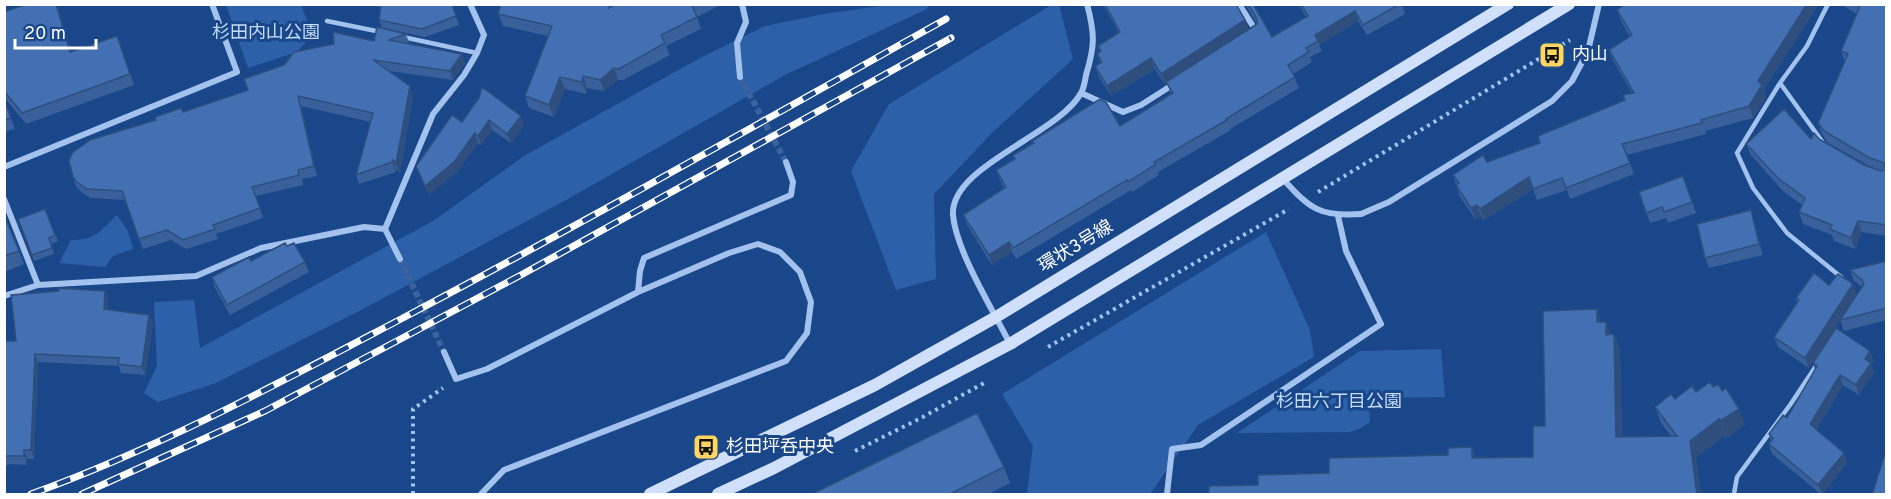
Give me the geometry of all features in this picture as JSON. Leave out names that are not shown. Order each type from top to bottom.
[{"type":"street","points":[[4,167],[237,72],[213,4]]},
{"type":"street","points":[[400,259],[385,229],[433,114],[464,75],[484,35],[470,4]]},
{"type":"street","points":[[740,76],[737,43],[746,22],[742,4]]},
{"type":"street","points":[[1010,344],[960,244],[953,213],[961,190],[986,166],[1056,121],[1081,93],[1094,46],[1092,23],[1087,4]]},
{"type":"street","points":[[1239,4],[1256,32],[1246,38]]},
{"type":"street","name":"環状3号線","points":[[650,495],[875,385],[996,317],[1508,4]]},
{"type":"street","points":[[718,495],[1010,344],[1569,4]]},
{"type":"street","points":[[1283,179],[1320,212],[1338,216],[1361,214],[1389,202],[1552,101],[1572,81],[1588,51],[1599,4]]},
{"type":"street","points":[[1081,93],[1123,112],[1141,105],[1179,80]]},
{"type":"street","points":[[638,292],[644,258],[791,195],[793,182],[786,162]]},
{"type":"street","points":[[4,199],[38,285]]},
{"type":"street","points":[[1167,495],[1172,449],[1201,445],[1381,324],[1346,251],[1338,216]]},
{"type":"street","points":[[4,296],[38,285],[195,276],[261,248],[364,227],[385,229]]},
{"type":"street","points":[[444,352],[456,379],[487,369],[638,292],[729,253],[758,244],[780,252],[800,272],[811,302],[807,333],[786,361],[504,470],[481,495]]},
{"type":"lane","points":[[1828,4],[1807,46],[1780,83],[1737,153],[1753,188],[1787,233],[1846,280]]},
{"type":"lane","points":[[327,21],[385,33]]},
{"type":"lane","points":[[397,36],[477,53]]},
{"type":"lane","points":[[1780,83],[1825,146]]},
{"type":"lane","points":[[1734,495],[1737,477],[1824,354]]},
{"type":"path","points":[[1045,349],[1220,250],[1570,40]]},
{"type":"path","points":[[848,454],[921,418],[993,378]]},
{"type":"path","points":[[412,495],[413,409],[456,379]]},
{"type":"green space","points":[[1053,4],[1059,5],[1073,59],[994,131],[934,194],[936,279],[896,290],[851,171],[889,104]]},
{"type":"green space","name":"杉田内山公園","points":[[226,5],[301,5],[313,34],[297,52],[248,68]]},
{"type":"green space","points":[[887,5],[929,5],[927,9],[785,75],[568,199],[363,309],[216,383],[158,402],[144,393],[157,366],[154,302],[194,300],[200,348],[433,221],[524,156],[700,58],[765,26],[824,14]]},
{"type":"green space","points":[[117,215],[128,231],[133,249],[113,256],[105,267],[59,263],[71,240],[92,237]]},
{"type":"green space","points":[[1266,232],[1310,330],[1314,357],[1198,425],[1150,494],[1027,494],[1033,446],[1002,394]]},
{"type":"green space","name":"杉田六丁目公園","points":[[1441,349],[1445,397],[1378,398],[1369,409],[1370,422],[1350,432],[1237,433],[1360,351]]},
{"type":"building","points":[[27,4],[56,4],[70,52],[117,36],[130,74],[22,113],[4,91],[4,12]]},
{"type":"building","points":[[381,4],[452,4],[456,16],[422,29],[379,20]]},
{"type":"building","points":[[501,4],[610,4],[609,8],[616,4],[694,4],[692,6],[697,17],[661,35],[665,43],[619,69],[614,68],[600,80],[583,76],[582,82],[560,77],[549,105],[525,96],[552,26],[498,14]]},
{"type":"building","points":[[1105,4],[1236,4],[1245,20],[1161,74],[1151,58],[1107,86],[1095,66],[1102,62],[1097,54],[1101,51],[1098,46],[1120,32]]},
{"type":"building","points":[[1248,4],[1253,4],[1272,37],[1308,16],[1301,4],[1400,4],[1363,25],[1355,11],[1315,35],[1318,41],[1306,48],[1309,52],[1288,65],[1295,77],[1154,162],[1155,165],[1128,182],[1127,180],[1013,248],[1009,242],[989,255],[963,215],[1006,187],[996,170],[1015,159],[1013,155],[1034,143],[1032,141],[1100,99],[1106,102],[1120,126],[1173,93],[1166,82],[1257,24],[1257,19]]},
{"type":"building","points":[[1625,4],[1807,4],[1758,81],[1762,85],[1749,106],[1701,120],[1702,123],[1622,144],[1630,163],[1566,188],[1562,178],[1533,189],[1529,177],[1480,209],[1477,205],[1471,208],[1456,185],[1459,183],[1453,175],[1483,155],[1487,162],[1540,143],[1538,136],[1625,100],[1623,95],[1634,93],[1609,50],[1632,35],[1617,10]]},
{"type":"building","points":[[1857,4],[1887,4],[1887,225],[1858,221],[1851,238],[1830,229],[1832,225],[1799,212],[1805,198],[1779,179],[1746,144],[1784,109],[1811,139],[1814,133],[1819,139],[1864,165],[1881,171],[1886,169],[1884,163],[1868,157],[1824,131],[1818,123],[1848,54],[1841,51],[1860,6]]},
{"type":"building","points":[[377,27],[406,34],[389,40],[462,54],[450,71],[373,60],[410,86],[396,164],[393,160],[356,175],[373,113],[298,96],[314,166],[298,170],[299,175],[252,187],[260,208],[213,225],[215,229],[183,240],[167,230],[139,239],[122,191],[87,189],[73,177],[69,161],[72,153],[90,140],[156,120],[155,117],[181,108],[183,112],[248,90],[244,79],[284,65],[294,52],[334,44],[333,32],[374,41]]},
{"type":"building","points":[[482,87],[521,116],[507,134],[489,120],[478,136],[475,133],[454,162],[425,186],[416,166],[452,115],[462,122],[479,98]]},
{"type":"building","points":[[4,100],[11,118],[4,120]]},
{"type":"building","points":[[1683,176],[1692,202],[1664,212],[1662,207],[1646,213],[1639,192]]},
{"type":"building","points":[[45,209],[55,235],[49,238],[52,248],[32,255],[18,219]]},
{"type":"building","points":[[1751,210],[1759,244],[1705,258],[1697,224]]},
{"type":"building","points":[[4,215],[19,251],[4,256]]},
{"type":"building","points":[[285,243],[287,246],[294,243],[305,262],[227,305],[212,277],[249,257],[251,261]]},
{"type":"building","points":[[1887,261],[1887,308],[1840,320],[1864,284],[1850,270]]},
{"type":"building","points":[[1814,273],[1829,285],[1838,274],[1853,284],[1805,358],[1774,337],[1799,300],[1796,298]]},
{"type":"building","points":[[59,288],[105,291],[104,309],[149,315],[142,367],[118,364],[119,358],[35,354],[31,450],[24,450],[24,456],[4,457],[4,341],[16,341],[11,295],[59,291]]},
{"type":"building","points":[[1597,309],[1597,322],[1606,322],[1606,335],[1614,334],[1616,437],[1677,436],[1655,407],[1671,394],[1675,399],[1692,386],[1696,392],[1710,382],[1713,387],[1718,384],[1722,391],[1726,388],[1739,409],[1720,421],[1719,419],[1690,441],[1697,495],[1209,495],[1209,486],[1258,485],[1258,475],[1329,473],[1329,458],[1448,455],[1448,448],[1472,447],[1472,458],[1533,457],[1533,426],[1545,426],[1543,311]]},
{"type":"building","points":[[1836,328],[1870,351],[1865,359],[1871,363],[1856,385],[1840,375],[1810,424],[1844,453],[1818,485],[1769,444],[1773,438],[1769,434],[1783,415],[1787,418],[1817,366],[1813,363]]},
{"type":"building","points":[[977,413],[1004,467],[948,495],[810,495]]},
{"type":"building","points":[[1887,447],[1887,495],[1872,495]]},
{"type":"tunnel","points":[[740,77],[786,162]]},
{"type":"tunnel","points":[[400,259],[444,352]]},
{"type":"railway","points":[[31,494],[173,435],[311,366],[538,245],[946,19]]},
{"type":"railway","points":[[82,494],[265,411],[521,275],[951,38]]},
{"type":"place","name":"内山","points":[[1552,55]]},
{"type":"place","name":"杉田坪呑中央","points":[[706,447]]}]
